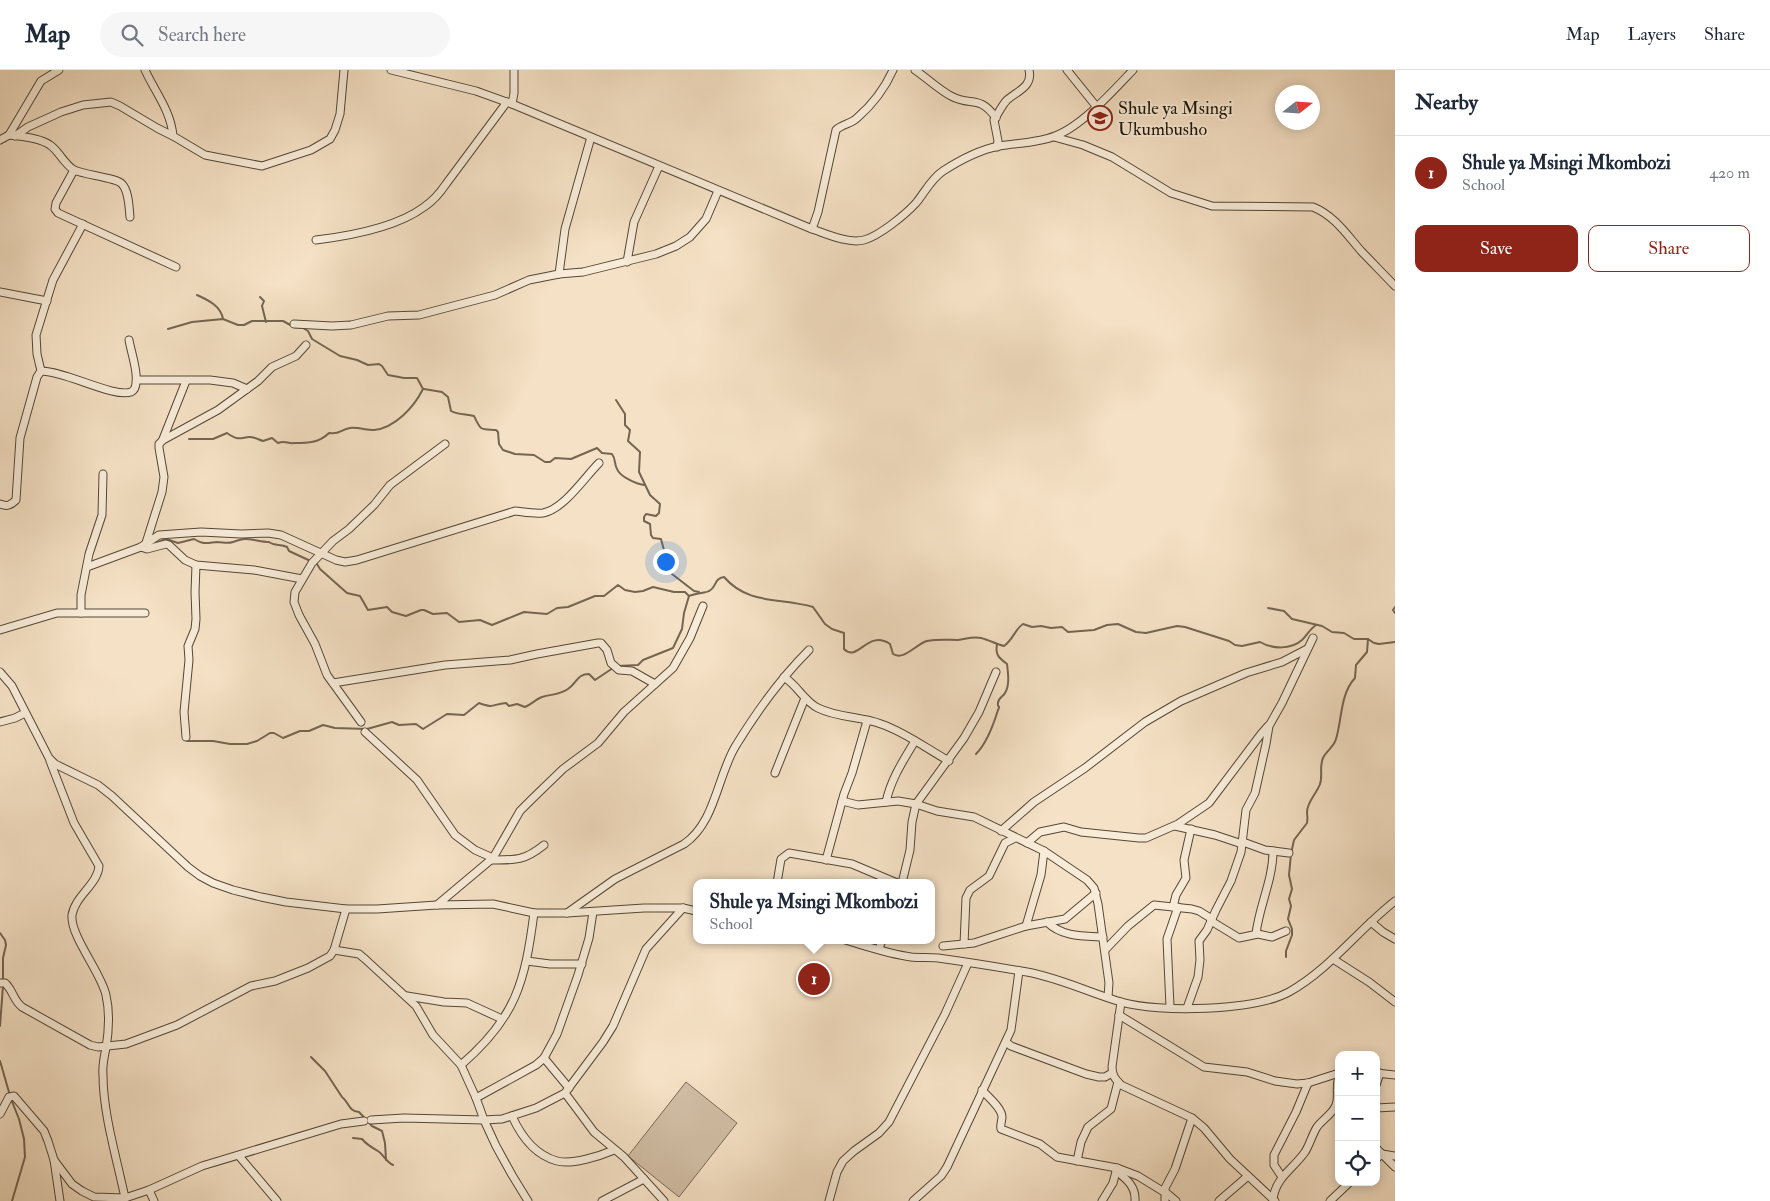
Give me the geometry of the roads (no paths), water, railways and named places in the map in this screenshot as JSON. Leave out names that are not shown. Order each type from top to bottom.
[{"type":"street","points":[[12,135],[41,81],[59,70]]},
{"type":"street","points":[[145,70],[152,87],[168,112],[173,136]]},
{"type":"street","points":[[0,140],[61,112],[83,105],[111,102],[205,155],[262,166],[311,150],[330,139],[340,114],[344,70]]},
{"type":"street","points":[[391,70],[476,92],[509,103],[812,229],[845,239],[864,240],[884,229],[911,208],[940,173],[975,154],[997,147],[1054,137],[1074,126],[1133,70]]},
{"type":"street","points":[[316,240],[356,234],[409,216],[437,196],[509,103],[514,93],[514,70]]},
{"type":"street","points":[[812,229],[818,212],[836,130],[857,118],[882,90],[893,70]]},
{"type":"street","points":[[915,70],[950,96],[958,100],[973,101],[984,105],[996,118]]},
{"type":"street","points":[[997,147],[998,141],[994,120],[1006,101],[1026,87],[1030,75],[1029,70]]},
{"type":"street","points":[[1067,70],[1096,106]]},
{"type":"street","points":[[12,135],[42,141],[50,145],[74,170],[123,184],[130,217]]},
{"type":"street","points":[[559,274],[565,229],[590,137]]},
{"type":"street","points":[[1054,137],[1082,145],[1112,157],[1171,193],[1207,205],[1234,208],[1312,207],[1338,223],[1395,286]]},
{"type":"street","points":[[628,262],[634,222],[659,166]]},
{"type":"street","points":[[74,170],[55,206],[58,213],[176,267]]},
{"type":"street","points":[[294,324],[351,325],[388,316],[419,315],[495,296],[529,280],[559,274],[583,272],[628,262],[676,246],[690,237],[706,218],[718,191]]},
{"type":"street","points":[[0,504],[4,506],[12,504],[16,500],[20,438],[37,377],[41,371],[37,354],[36,335],[53,280],[83,224]]},
{"type":"street","points":[[0,292],[46,301]]},
{"type":"street","points":[[41,371],[64,376],[104,389],[124,393],[132,392],[137,380],[129,340]]},
{"type":"street","points":[[163,440],[218,410],[272,368],[296,356],[306,345]]},
{"type":"street","points":[[137,380],[210,380],[233,383],[247,389]]},
{"type":"street","points":[[143,547],[162,492],[164,477],[159,448],[186,381]]},
{"type":"street","points":[[362,722],[327,674],[315,644],[302,622],[294,602],[295,592],[312,563],[333,541],[349,529],[374,505],[390,485],[445,444]]},
{"type":"street","points":[[87,567],[143,547],[160,535],[201,532],[268,533],[289,538],[336,560],[345,562],[357,560],[507,513],[515,511],[542,513],[549,511],[568,498],[599,463]]},
{"type":"street","points":[[81,613],[81,595],[89,554],[102,514],[103,474]]},
{"type":"street","points":[[143,547],[147,549],[169,545],[185,560],[196,564],[254,570],[302,579]]},
{"type":"street","points":[[186,736],[184,712],[189,660],[188,646],[195,629],[196,619],[196,564]]},
{"type":"street","points":[[437,905],[492,859],[520,811],[563,769],[598,743],[624,712],[673,668],[682,654],[703,606]]},
{"type":"street","points":[[0,630],[56,613],[146,613]]},
{"type":"street","points":[[1027,843],[1040,832],[1064,826],[1081,832],[1146,838],[1174,826],[1209,803],[1260,734],[1269,726],[1313,638]]},
{"type":"street","points":[[333,683],[445,664],[510,660],[602,643],[607,650],[611,663],[619,670],[632,671],[655,684]]},
{"type":"street","points":[[1000,831],[1034,802],[1084,768],[1145,722],[1181,701],[1246,673],[1282,662],[1307,648]]},
{"type":"street","points":[[567,913],[615,878],[693,838],[700,830],[727,763],[736,747],[784,677],[809,650]]},
{"type":"street","points":[[0,672],[12,686],[49,758],[74,822],[99,866],[98,872],[74,906],[72,916],[74,929],[105,991],[109,1010],[102,1072],[107,1109],[125,1198]]},
{"type":"street","points":[[903,879],[910,850],[912,822],[916,804],[949,761],[979,712],[996,672]]},
{"type":"street","points":[[784,677],[797,687],[805,698],[816,707],[834,715],[890,727],[949,761]]},
{"type":"street","points":[[775,772],[805,698]]},
{"type":"street","points":[[0,722],[25,713]]},
{"type":"street","points":[[826,860],[867,721]]},
{"type":"street","points":[[1187,1008],[1198,977],[1200,960],[1199,941],[1212,920],[1235,872],[1242,843],[1246,810],[1255,793],[1269,726]]},
{"type":"street","points":[[365,732],[418,780],[455,835],[475,850],[492,859],[512,860],[527,857],[544,845]]},
{"type":"street","points":[[886,802],[896,772],[915,741]]},
{"type":"street","points":[[49,758],[56,764],[98,785],[188,867],[212,882],[233,890],[286,902],[346,909],[493,904],[534,912],[567,913],[644,908],[683,908],[693,910]]},
{"type":"street","points":[[842,801],[858,804],[898,801],[974,817],[1044,851],[1087,880],[1096,893],[1109,983],[1108,998]]},
{"type":"street","points":[[1174,826],[1273,851],[1289,853]]},
{"type":"street","points":[[1170,1007],[1167,939],[1176,907],[1176,895],[1186,878],[1184,860],[1191,829]]},
{"type":"street","points":[[964,944],[965,906],[970,890],[989,876],[1005,843],[1015,838]]},
{"type":"street","points":[[1026,926],[1041,875],[1044,851]]},
{"type":"street","points":[[1256,934],[1263,897],[1270,877],[1273,851]]},
{"type":"street","points":[[778,879],[781,858],[785,855],[794,854],[852,864],[888,879]]},
{"type":"street","points":[[943,946],[990,939],[1026,926],[1068,918],[1096,893]]},
{"type":"street","points":[[860,944],[910,957],[936,958],[1036,974],[1121,1002],[1142,1006],[1187,1008],[1241,1005],[1267,1001],[1288,992],[1332,960],[1371,922],[1395,902]]},
{"type":"street","points":[[1104,950],[1128,926],[1156,905],[1199,911],[1236,937],[1242,938],[1256,934],[1272,937],[1286,931]]},
{"type":"street","points":[[54,1160],[72,1184],[94,1197],[125,1198],[150,1190],[202,1166],[341,1124],[367,1120],[404,1118],[484,1120],[512,1116],[536,1108],[567,1091],[612,1026],[646,950],[683,908]]},
{"type":"street","points":[[0,983],[8,985],[14,999],[22,1007],[84,1042],[98,1047],[126,1044],[177,1025],[251,986],[275,981],[308,968],[330,956],[334,950],[346,909]]},
{"type":"street","points":[[460,1064],[489,1038],[512,1006],[527,961],[534,912]]},
{"type":"street","points":[[476,1098],[536,1066],[544,1058],[561,1025],[582,964],[589,938],[592,912]]},
{"type":"street","points":[[1047,922],[1056,930],[1062,932],[1103,938]]},
{"type":"street","points":[[1371,922],[1382,932],[1395,939]]},
{"type":"street","points":[[878,949],[880,944]]},
{"type":"street","points":[[334,950],[359,954],[416,1006],[433,1035],[460,1064],[484,1120],[512,1176],[528,1201]]},
{"type":"street","points":[[1332,960],[1369,982],[1395,1002]]},
{"type":"street","points":[[527,961],[582,964]]},
{"type":"street","points":[[830,1201],[837,1172],[843,1161],[879,1133],[889,1122],[945,1014],[968,963]]},
{"type":"street","points":[[913,1201],[941,1176],[947,1167],[1006,1042],[1011,1030],[1020,971]]},
{"type":"street","points":[[407,996],[444,1002],[467,1003],[502,1020]]},
{"type":"street","points":[[1121,1002],[1112,1073],[1118,1082],[1192,1118],[1204,1128],[1230,1159],[1274,1200]]},
{"type":"street","points":[[1119,1015],[1204,1066],[1248,1072],[1275,1081],[1297,1084],[1335,1076]]},
{"type":"street","points":[[1006,1042],[1099,1078],[1112,1073]]},
{"type":"street","points":[[544,1058],[594,1132],[624,1157],[664,1201]]},
{"type":"street","points":[[1380,1073],[1395,1075]]},
{"type":"street","points":[[1077,1161],[1081,1142],[1088,1127],[1111,1109],[1118,1082]]},
{"type":"street","points":[[1282,1177],[1274,1165],[1274,1154],[1296,1112],[1308,1083]]},
{"type":"street","points":[[982,1090],[1000,1111],[1002,1117],[1001,1129],[1040,1144],[1057,1157],[1117,1169],[1138,1176],[1164,1191],[1176,1201]]},
{"type":"street","points":[[0,1114],[10,1096],[17,1098],[44,1131],[54,1160],[60,1201]]},
{"type":"street","points":[[1274,1200],[1274,1190],[1282,1177],[1305,1152],[1316,1129],[1334,1109],[1338,1102],[1337,1096]]},
{"type":"street","points":[[1380,1108],[1395,1107]]},
{"type":"street","points":[[512,1116],[524,1138],[535,1150],[555,1161],[568,1162],[590,1158],[614,1150]]},
{"type":"street","points":[[1165,1201],[1164,1191],[1175,1169],[1192,1118]]},
{"type":"street","points":[[239,1156],[277,1201]]},
{"type":"street","points":[[1380,1157],[1395,1156]]},
{"type":"street","points":[[1380,1158],[1395,1167]]},
{"type":"street","points":[[1102,1201],[1113,1183],[1117,1169]]},
{"type":"street","points":[[1117,1169],[1133,1188],[1135,1201]]},
{"type":"street","points":[[1219,1201],[1248,1176]]},
{"type":"street","points":[[602,1201],[644,1179]]},
{"type":"street","points":[[58,1189],[72,1184]]},
{"type":"street","points":[[1330,1201],[1346,1186]]},
{"type":"street","points":[[150,1190],[154,1201]]},
{"type":"waterway","points":[[197,295],[210,301],[217,307],[223,319]]},
{"type":"waterway","points":[[260,297],[264,301],[262,306],[266,322]]},
{"type":"waterway","points":[[168,329],[192,322],[223,319],[238,325],[244,325],[252,321],[283,321],[308,331],[312,339],[340,356],[368,365],[379,364],[388,375],[417,378],[423,389]]},
{"type":"waterway","points":[[189,439],[213,439],[227,433],[236,438],[251,437],[263,441],[272,438],[278,443],[304,443],[317,441],[329,433],[336,433],[344,429],[374,430],[389,425],[403,416],[423,389]]},
{"type":"waterway","points":[[424,389],[442,392],[448,397],[451,411],[474,416],[482,428],[496,430],[498,432],[499,444],[503,450],[515,454],[534,455],[545,462],[550,462],[555,458],[571,459],[597,448],[602,453],[612,454],[616,467],[622,475],[633,482],[644,485]]},
{"type":"waterway","points":[[616,400],[625,414],[625,425],[630,430],[628,441],[640,452],[639,472],[650,495],[660,504],[659,513],[656,516],[646,514],[644,521],[650,524],[653,538],[661,539],[672,574],[694,591],[699,592]]},
{"type":"waterway","points":[[156,543],[166,539],[178,543],[194,539],[205,543],[229,543],[245,539],[285,546],[289,551],[317,564],[320,569],[347,593],[360,596],[368,610],[387,607],[392,612],[406,616],[421,610],[433,614],[447,613],[459,622],[480,620],[492,625],[524,612],[547,614],[557,608],[568,607],[595,596],[604,596],[618,585],[625,590],[635,592],[653,587],[674,592],[685,592],[689,596]]},
{"type":"waterway","points":[[618,666],[638,665],[643,660],[673,648],[682,629],[689,596],[709,591],[719,579],[724,577],[739,590],[747,594],[813,607],[825,624],[832,629],[844,633],[844,649],[849,652],[859,650],[875,640],[882,640],[890,644],[893,654],[897,656],[906,654],[927,641],[935,640],[958,640],[978,637],[1004,646],[1023,624],[1032,627],[1062,627],[1068,632],[1094,630],[1107,625],[1118,624],[1136,632],[1146,633],[1177,626],[1229,641],[1235,645],[1242,646],[1260,642],[1270,646],[1281,647],[1292,646],[1298,643],[1316,625]]},
{"type":"waterway","points":[[1395,607],[1393,610],[1395,613]]},
{"type":"waterway","points":[[1268,608],[1284,611],[1292,619],[1322,626],[1332,632],[1344,633],[1354,639],[1368,639],[1379,644],[1395,642]]},
{"type":"waterway","points":[[1286,957],[1286,951],[1292,935],[1288,919],[1291,906],[1289,899],[1292,889],[1289,875],[1294,840],[1307,823],[1309,805],[1321,781],[1322,761],[1335,742],[1344,699],[1350,684],[1355,678],[1356,665],[1367,652],[1368,639]]},
{"type":"waterway","points":[[976,754],[989,733],[999,707],[998,701],[1008,686],[1007,664],[998,656],[997,644]]},
{"type":"waterway","points":[[187,741],[247,744],[257,741],[270,733],[283,738],[323,725],[335,728],[367,729],[392,722],[399,725],[416,724],[423,729],[447,714],[464,715],[479,703],[491,706],[506,703],[509,706],[517,704],[525,707],[542,697],[565,691],[585,674],[589,674],[595,680],[613,668]]},
{"type":"waterway","points":[[0,933],[6,945],[3,958],[3,981]]},
{"type":"waterway","points":[[0,1026],[3,986]]},
{"type":"waterway","points":[[311,1057],[325,1071],[351,1108],[359,1112],[372,1126],[382,1131],[386,1160]]},
{"type":"waterway","points":[[0,1061],[24,1139],[25,1157],[12,1201]]},
{"type":"waterway","points":[[353,1138],[362,1139],[393,1165]]},
{"type":"place","name":"Shule ya Msingi Ukumbusho","points":[[1100,118]]},
{"type":"place","name":"Shule ya Msingi Mkombozi","points":[[814,979]]}]
